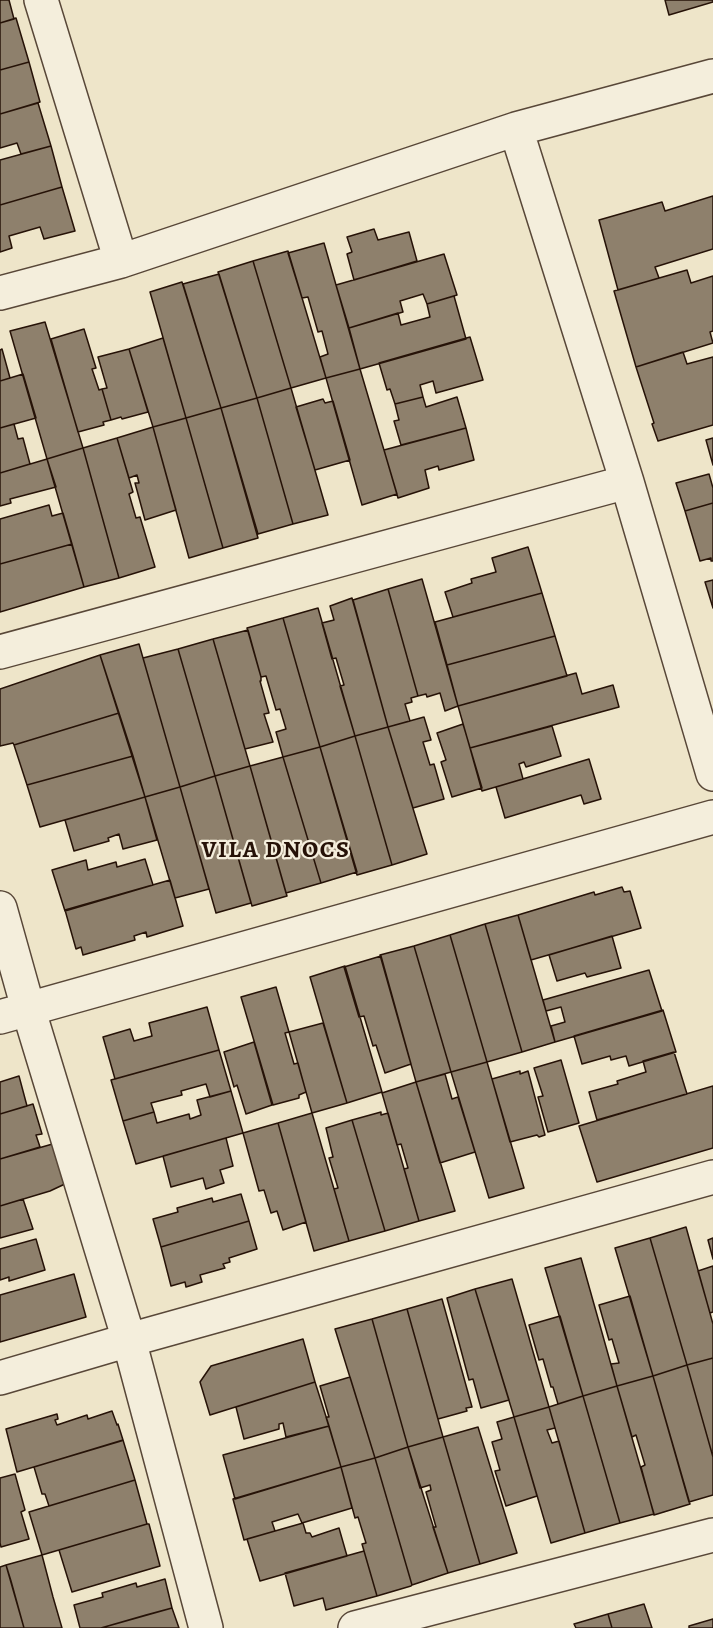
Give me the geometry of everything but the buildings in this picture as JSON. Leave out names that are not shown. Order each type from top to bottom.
[{"type":"street","points":[[41,0],[121,261]]},
{"type":"street","points":[[0,293],[121,261],[516,129],[713,76]]},
{"type":"street","points":[[516,129],[627,482],[713,774]]},
{"type":"street","points":[[0,652],[627,482]]},
{"type":"street","points":[[14,1013],[713,817]]},
{"type":"street","points":[[0,908],[14,1013],[129,1340],[206,1628]]},
{"type":"street","points":[[0,1378],[713,1177]]},
{"type":"street","points":[[355,1628],[713,1535]]},
{"type":"district","name":"VILA DNOCS","points":[[276,851]]}]
